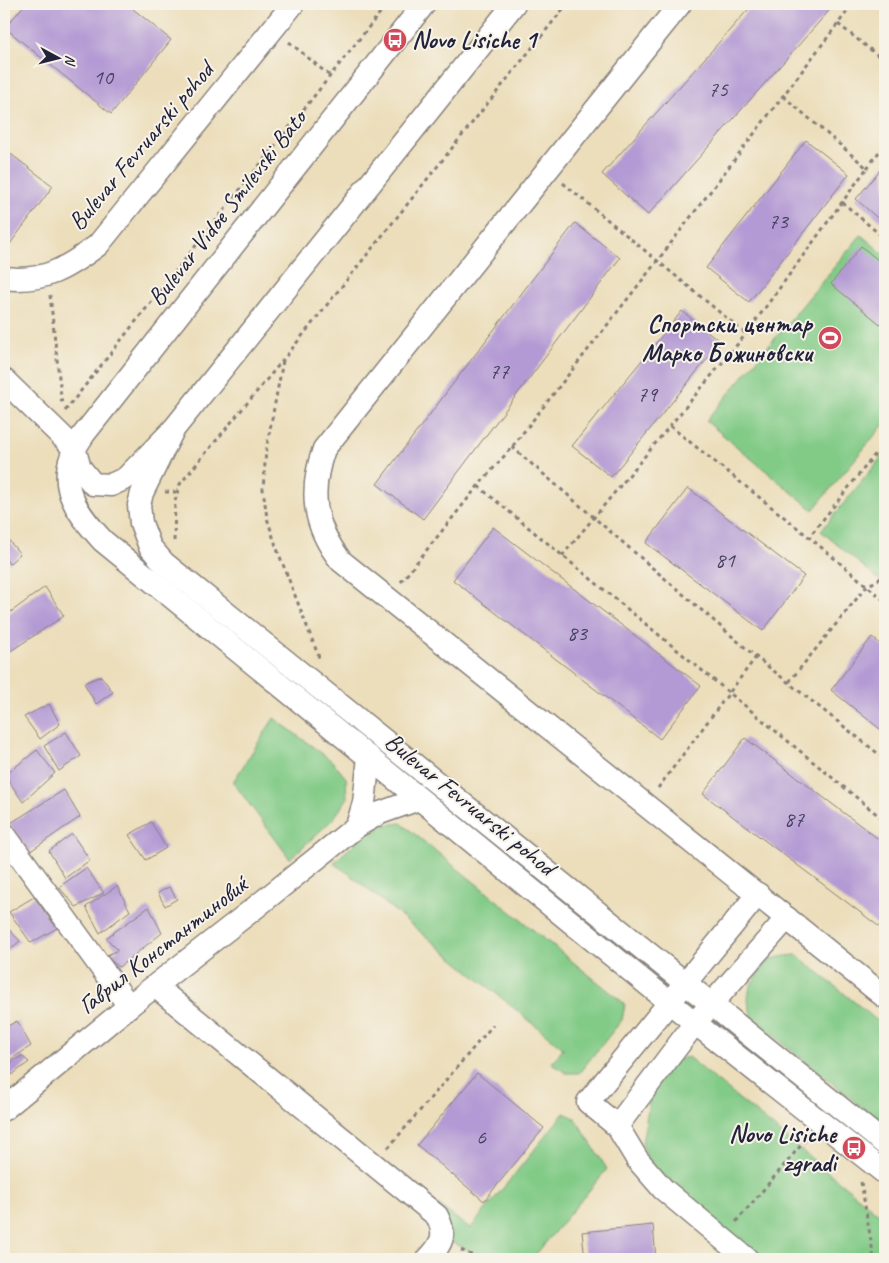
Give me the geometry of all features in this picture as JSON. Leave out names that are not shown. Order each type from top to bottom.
[{"type":"street","name":"Bulevar Fevruarski pohod","points":[[4,278],[37,277],[56,273],[72,265],[98,245],[293,4]]},
{"type":"street","name":"Bulevar Vidoe Smilevski Bato","points":[[74,448],[424,4]]},
{"type":"street","points":[[4,380],[74,448],[80,468],[93,484],[111,485],[126,478],[173,430],[514,4]]},
{"type":"street","points":[[672,7],[548,170],[324,449],[318,466],[315,484],[317,516],[330,548],[341,561],[885,997]]},
{"type":"street","name":"Bulevar Fevruarski pohod","points":[[173,430],[142,493],[139,505],[141,523],[150,547],[164,563],[885,1144]]},
{"type":"street","name":"Bulevar Fevruarski pohod","points":[[74,448],[66,473],[71,495],[83,519],[103,541],[695,1023],[885,1173]]},
{"type":"street","points":[[357,826],[364,803],[369,757]]},
{"type":"street","name":"Гаврил Константиновиќ","points":[[4,1108],[129,1006],[156,987],[357,826],[380,813],[419,799]]},
{"type":"street","points":[[4,834],[129,1006]]},
{"type":"street","points":[[747,1259],[664,1189],[637,1159],[617,1126],[588,1102],[758,894]]},
{"type":"street","points":[[617,1126],[695,1023],[787,918]]},
{"type":"street","points":[[156,987],[437,1216],[442,1225],[442,1241],[428,1259]]},
{"type":"path","points":[[48,274],[63,414],[387,4]]},
{"type":"path","points":[[174,544],[175,501],[180,484],[283,360],[567,4]]},
{"type":"path","points":[[388,599],[478,486],[512,447],[658,260],[853,4]]},
{"type":"path","points":[[838,24],[885,61]]},
{"type":"path","points":[[273,29],[330,76]]},
{"type":"path","points":[[782,96],[867,168]]},
{"type":"path","points":[[562,556],[746,334],[885,144]]},
{"type":"path","points":[[548,170],[746,334]]},
{"type":"path","points":[[842,202],[885,239]]},
{"type":"path","points":[[283,360],[266,450],[264,489],[267,518],[277,550],[320,663]]},
{"type":"path","points":[[670,426],[809,537],[885,601]]},
{"type":"path","points":[[809,537],[885,442]]},
{"type":"path","points":[[512,447],[756,657],[885,759]]},
{"type":"path","points":[[478,486],[885,821]]},
{"type":"path","points":[[789,682],[867,586],[885,576]]},
{"type":"path","points":[[645,804],[756,657]]},
{"type":"path","points":[[374,1164],[493,1025]]},
{"type":"path","points":[[721,1239],[812,1132]]},
{"type":"path","points":[[861,1181],[874,1259]]},
{"type":"green space","name":"Спортски центар Марко Божиновски","points":[[861,235],[885,255],[885,423],[813,510],[706,421]]},
{"type":"green space","points":[[885,453],[885,585],[821,531]]},
{"type":"green space","points":[[274,718],[332,761],[346,778],[347,799],[334,818],[290,859],[233,782]]},
{"type":"green space","points":[[401,823],[625,1004],[622,1020],[579,1073],[566,1073],[552,1063],[563,1048],[348,873],[333,863],[359,840],[380,826]]},
{"type":"green space","points":[[797,955],[885,1027],[885,1126],[753,1019],[748,996],[757,975],[773,959]]},
{"type":"green space","points":[[688,1057],[885,1219],[885,1259],[748,1259],[650,1166],[642,1143],[651,1092],[674,1061]]},
{"type":"green space","points":[[564,1113],[575,1118],[607,1169],[532,1259],[488,1259],[451,1242],[436,1203],[470,1229]]},
{"type":"building","points":[[25,4],[127,4],[171,40],[111,114],[5,28]]},
{"type":"building","points":[[753,4],[835,4],[648,215],[602,174]]},
{"type":"building","points":[[806,140],[849,174],[749,302],[706,268]]},
{"type":"building","points":[[4,149],[53,186],[7,248],[4,245]]},
{"type":"building","points":[[885,164],[885,225],[856,199]]},
{"type":"building","points":[[575,223],[620,258],[423,519],[377,484]]},
{"type":"building","points":[[861,246],[885,266],[885,328],[831,284]]},
{"type":"building","points":[[682,311],[721,342],[611,477],[572,446]]},
{"type":"building","points":[[688,488],[804,576],[763,631],[646,543]]},
{"type":"building","points":[[493,527],[701,686],[660,739],[453,580]]},
{"type":"building","points":[[6,537],[20,554],[9,564],[4,556],[4,539]]},
{"type":"building","points":[[45,587],[64,616],[9,652],[4,645],[4,617]]},
{"type":"building","points":[[872,637],[885,648],[885,733],[831,690]]},
{"type":"building","points":[[101,676],[113,692],[96,704],[84,683]]},
{"type":"building","points":[[49,704],[60,724],[40,739],[24,717]]},
{"type":"building","points":[[66,732],[81,756],[59,771],[44,746]]},
{"type":"building","points":[[745,738],[885,844],[885,931],[703,794]]},
{"type":"building","points":[[37,750],[55,773],[23,802],[5,775]]},
{"type":"building","points":[[64,790],[80,817],[29,852],[9,824]]},
{"type":"building","points":[[151,822],[166,848],[146,860],[129,835]]},
{"type":"building","points":[[72,834],[90,860],[65,878],[49,851]]},
{"type":"building","points":[[86,868],[104,893],[76,907],[59,887]]},
{"type":"building","points":[[117,886],[130,911],[100,933],[86,907]]},
{"type":"building","points":[[169,887],[177,899],[165,906],[158,893]]},
{"type":"building","points":[[34,897],[57,928],[31,943],[9,912]]},
{"type":"building","points":[[149,907],[162,933],[119,967],[105,956],[118,950],[106,938]]},
{"type":"building","points":[[4,924],[20,941],[4,954]]},
{"type":"building","points":[[17,1021],[31,1046],[4,1064],[4,1028]]},
{"type":"building","points":[[22,1056],[29,1062],[4,1081],[4,1066]]},
{"type":"building","points":[[477,1073],[544,1128],[484,1201],[417,1145]]},
{"type":"building","points":[[653,1225],[656,1259],[585,1259],[582,1232]]},
{"type":"place","name":"Novo Lisiche 1","points":[[395,40]]},
{"type":"place","name":"Спортски центар Марко Божиновски","points":[[830,338]]},
{"type":"place","name":"Novo Lisiche zgradi","points":[[854,1148]]}]
